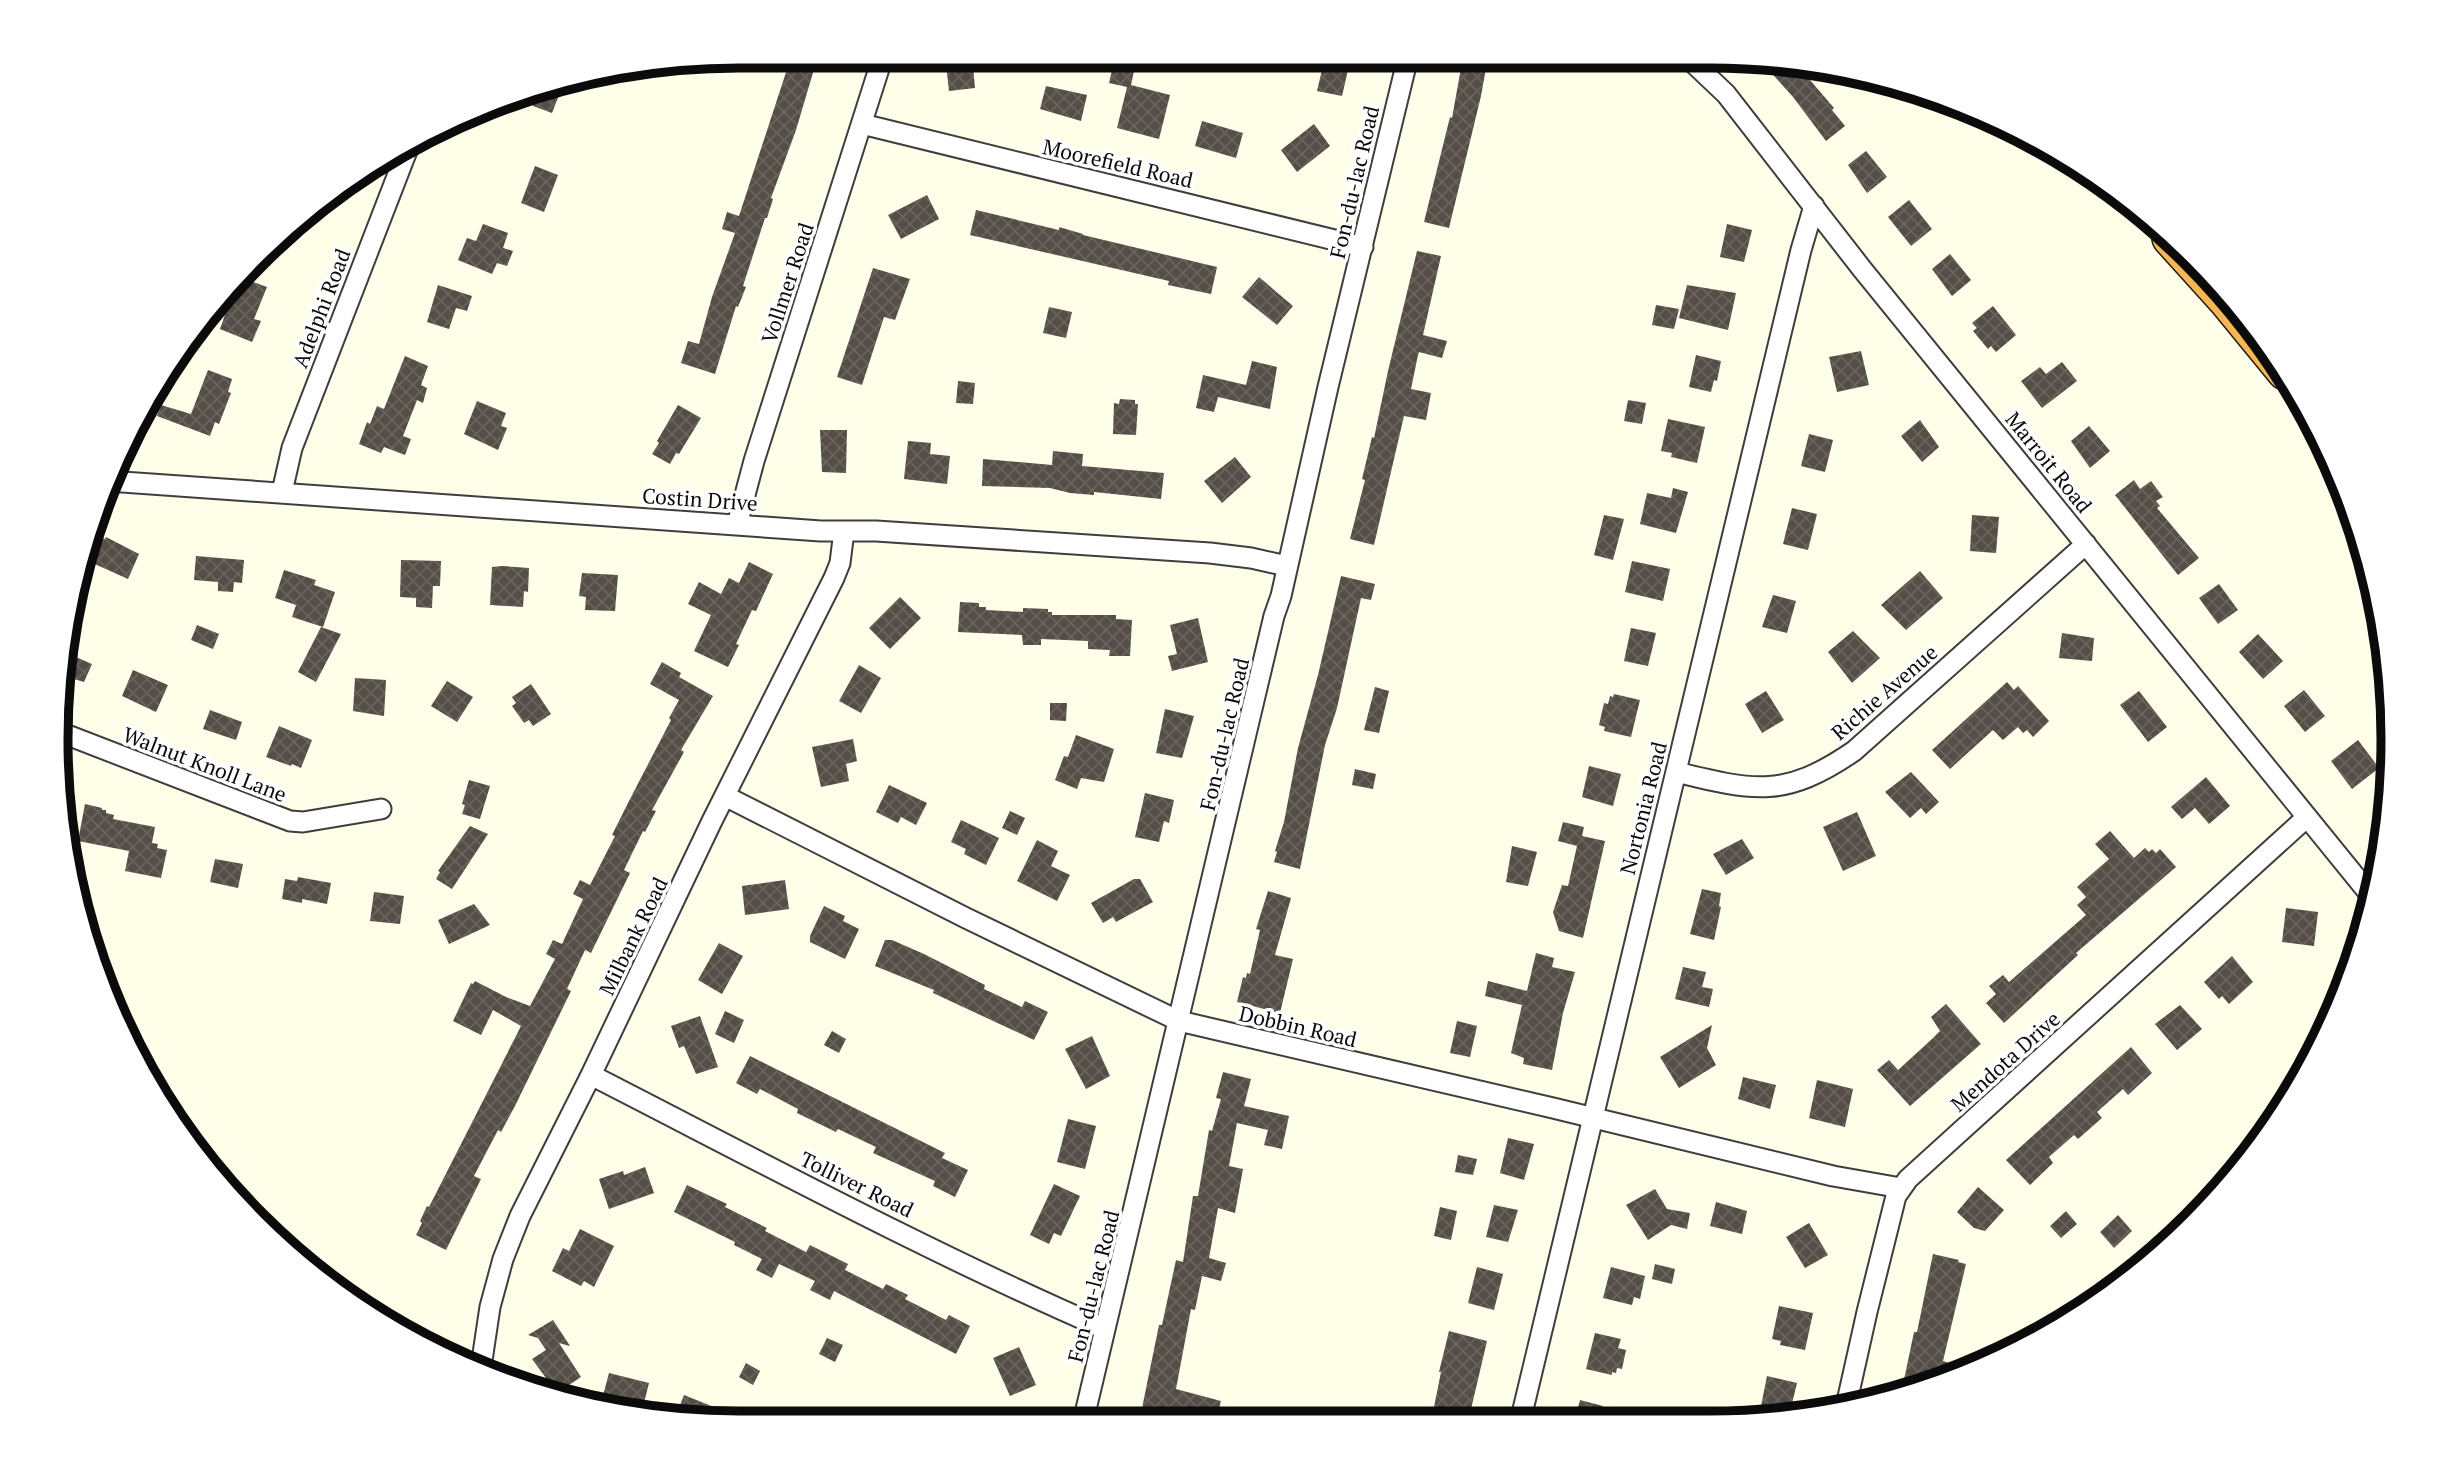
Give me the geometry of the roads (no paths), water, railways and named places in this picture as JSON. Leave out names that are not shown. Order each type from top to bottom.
[{"type":"street","name":"Vollmer Road","points":[[737,525],[758,448],[879,68]]},
{"type":"street","name":"Fon-du-lac Road","points":[[1086,1411],[1405,68]]},
{"type":"street","name":"Marroit Road","points":[[1699,68],[1726,94],[1863,269],[2364,887]]},
{"type":"street","name":"Moorefield Road","points":[[862,124],[1363,247]]},
{"type":"street","name":"Adelphi Road","points":[[282,492],[292,448],[404,158]]},
{"type":"street","name":"Nortonia Road","points":[[1523,1411],[1801,250],[1814,206]]},
{"type":"street","name":"Costin Drive","points":[[120,482],[737,525],[876,531],[1210,553],[1287,566]]},
{"type":"street","name":"Milbank Road","points":[[482,1360],[490,1307],[503,1259],[520,1216],[834,578],[840,563],[844,531]]},
{"type":"street","name":"Richie Avenue","points":[[1676,772],[1728,785],[1760,788],[1790,784],[1812,777],[1832,766],[1854,751],[2086,544]]},
{"type":"street","name":"Walnut Knoll Lane","points":[[68,735],[290,821],[303,822],[382,809]]},
{"type":"street","name":"Dobbin Road","points":[[725,796],[966,918],[1179,1021],[1833,1176],[1900,1188]]},
{"type":"street","name":"Mendota Drive","points":[[1848,1396],[1900,1188],[2307,817]]},
{"type":"street","name":"Tolliver Road","points":[[591,1075],[820,1192],[1105,1329]]}]
